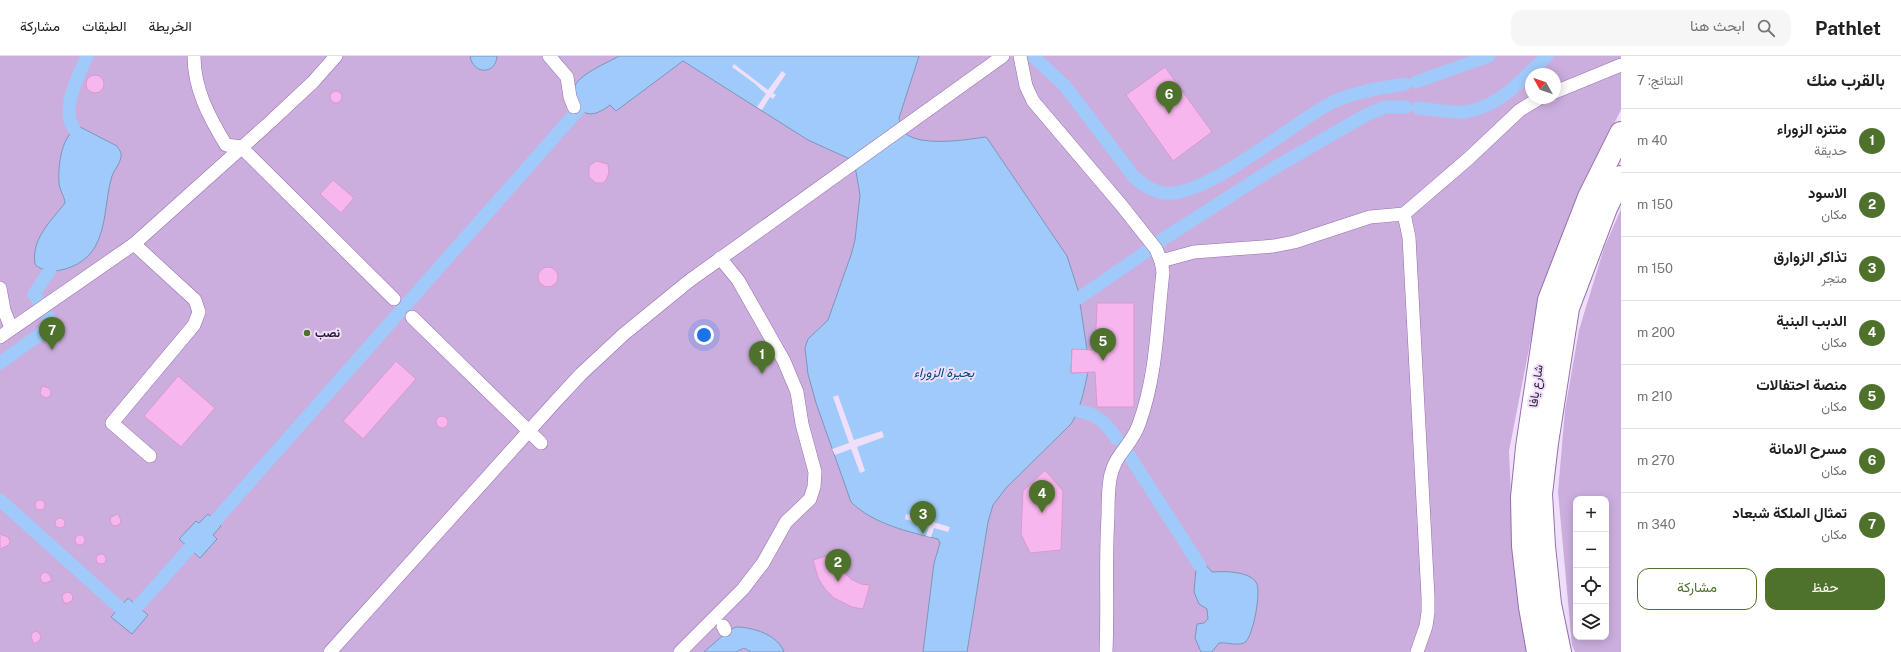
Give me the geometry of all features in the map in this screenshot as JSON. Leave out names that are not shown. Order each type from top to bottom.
[{"type":"highway","name":"شارع يافا","points":[[1538,652],[1530,607],[1525,562],[1522,497],[1549,300],[1590,197],[1621,133]]},
{"type":"highway","name":"شارع يافا","points":[[1560,652],[1550,604],[1544,546],[1542,494],[1547,443],[1568,308],[1606,208],[1621,178]]},
{"type":"street","points":[[194,56],[199,89],[212,122],[226,145],[241,147],[394,299]]},
{"type":"street","points":[[0,337],[134,244],[313,82],[336,56]]},
{"type":"street","points":[[549,56],[568,77],[570,97],[574,107]]},
{"type":"street","points":[[330,652],[581,374],[624,334],[662,302],[720,258],[1003,56]]},
{"type":"street","points":[[1020,56],[1026,86],[1033,101],[1122,206],[1156,249],[1161,261],[1163,272],[1158,344],[1146,402],[1139,425],[1129,445],[1116,458],[1110,480],[1107,528],[1106,652]]},
{"type":"street","points":[[1561,90],[1621,65]]},
{"type":"street","points":[[1161,261],[1194,252],[1274,246],[1294,242],[1370,217],[1404,214],[1468,160],[1520,110],[1530,104]]},
{"type":"street","points":[[1404,214],[1409,237],[1428,597],[1426,626],[1417,652]]},
{"type":"street","points":[[134,244],[195,300],[199,312],[194,325],[112,423],[150,456]]},
{"type":"street","points":[[680,652],[747,584],[763,563],[786,522],[810,499],[814,487],[815,472],[802,424],[797,392],[784,361],[738,280],[720,258]]},
{"type":"street","points":[[0,288],[4,310],[11,328]]},
{"type":"street","points":[[412,316],[541,443]]},
{"type":"shaded area","points":[[0,56],[1621,56],[1621,110],[1578,194],[1539,298],[1509,451],[1513,545],[1529,652],[0,652]]},
{"type":"shaded area","points":[[1621,209],[1621,652],[1575,652],[1572,645],[1558,492],[1565,410],[1579,330],[1604,248]]},
{"type":"water","points":[[470,56],[497,56],[493,67],[484,70],[475,67]]},
{"type":"water","name":"بحيرة الزوراء","points":[[619,56],[919,56],[899,118],[901,129],[908,136],[929,141],[953,141],[987,138],[1067,256],[1078,290],[1087,350],[1072,350],[1071,373],[1088,372],[1084,392],[1071,424],[1006,488],[993,505],[988,522],[967,652],[923,652],[934,563],[940,543],[938,539],[881,522],[860,510],[851,502],[816,403],[808,374],[805,348],[808,339],[828,320],[855,240],[860,195],[855,166],[852,160],[808,140],[683,61],[616,111],[610,105],[594,114],[584,112],[577,104],[574,91],[575,85],[589,72]]},
{"type":"water","points":[[80,127],[117,146],[121,154],[120,160],[112,176],[102,230],[92,252],[72,267],[54,271],[46,270],[35,264],[36,246],[43,231],[65,203],[59,185],[60,159],[69,136],[74,130]]},
{"type":"water","points":[[208,514],[221,526],[213,535],[217,539],[200,558],[179,539],[196,521],[199,523]]},
{"type":"water","points":[[1204,563],[1212,572],[1242,574],[1253,578],[1256,582],[1258,594],[1256,614],[1251,633],[1244,643],[1219,643],[1212,652],[1201,652],[1195,638],[1197,624],[1204,623],[1208,619],[1207,609],[1199,604],[1194,592],[1196,569]]},
{"type":"water","points":[[128,598],[148,615],[132,634],[111,617]]},
{"type":"water","points":[[736,627],[757,630],[764,633],[776,641],[784,652],[751,652],[744,648],[736,652],[704,652],[729,630]]},
{"type":"pier","points":[[734,64],[768,90],[782,71],[786,74],[773,93],[776,95],[773,99],[770,97],[762,110],[757,107],[766,94],[732,67]]},
{"type":"pier","points":[[838,395],[854,440],[882,431],[884,437],[857,447],[865,471],[860,473],[851,449],[835,455],[832,449],[849,443],[833,397]]},
{"type":"pier","points":[[906,514],[950,527],[948,532],[934,528],[931,537],[926,536],[929,526],[905,519]]},
{"type":"building","points":[[1165,67],[1212,132],[1173,161],[1126,95]]},
{"type":"building","points":[[95,75],[101,78],[104,84],[101,90],[95,93],[89,90],[86,84],[89,78]]},
{"type":"building","points":[[336,91],[340,93],[342,97],[340,101],[336,103],[332,101],[330,97],[332,93]]},
{"type":"building","points":[[596,161],[608,164],[609,173],[603,183],[596,183],[589,177],[589,166]]},
{"type":"building","points":[[333,180],[354,198],[341,213],[320,194]]},
{"type":"building","points":[[544,267],[552,267],[558,273],[558,281],[552,287],[544,287],[538,281],[538,273]]},
{"type":"building","points":[[1097,303],[1134,303],[1134,407],[1097,407],[1095,372],[1071,373],[1072,349],[1095,350]]},
{"type":"building","points":[[396,361],[416,379],[363,439],[343,421]]},
{"type":"building","points":[[178,376],[215,408],[181,447],[144,416]]},
{"type":"building","points":[[42,386],[49,388],[51,392],[50,396],[46,398],[42,396],[40,393]]},
{"type":"building","points":[[440,416],[444,416],[448,422],[444,428],[440,428],[436,424],[436,420]]},
{"type":"building","points":[[1045,470],[1063,491],[1061,550],[1030,553],[1021,534],[1023,491]]},
{"type":"building","points":[[38,500],[42,500],[44,501],[44,509],[38,510],[35,507],[35,503]]},
{"type":"building","points":[[118,514],[121,520],[120,524],[116,526],[112,525],[110,521],[111,517]]},
{"type":"building","points":[[58,518],[62,518],[64,519],[64,527],[58,528],[55,525],[55,521]]},
{"type":"building","points":[[0,534],[8,537],[10,541],[9,545],[0,549]]},
{"type":"building","points":[[78,535],[82,535],[84,536],[84,544],[78,545],[75,542],[75,538]]},
{"type":"building","points":[[840,552],[841,565],[845,573],[851,579],[861,584],[870,585],[863,609],[852,607],[834,598],[825,589],[818,578],[813,560]]},
{"type":"building","points":[[99,554],[103,554],[105,555],[105,563],[99,564],[96,561],[96,557]]},
{"type":"building","points":[[45,572],[49,574],[52,580],[46,583],[42,582],[40,578],[41,574]]},
{"type":"building","points":[[67,592],[71,593],[73,597],[72,601],[65,604],[62,598],[63,594]]},
{"type":"building","points":[[36,631],[41,636],[40,640],[34,644],[31,637],[32,633]]},
{"type":"waterway","points":[[74,129],[70,121],[70,102],[72,92],[87,56]]},
{"type":"waterway","points":[[1416,82],[1489,56]]},
{"type":"waterway","points":[[1418,108],[1464,112],[1488,105],[1510,91],[1547,56]]},
{"type":"waterway","points":[[1034,57],[1065,86],[1134,177],[1151,189],[1163,193],[1181,192],[1224,173],[1331,103],[1358,93],[1405,84]]},
{"type":"waterway","points":[[1160,241],[1274,168],[1364,116],[1385,107],[1406,107]]},
{"type":"waterway","points":[[215,521],[580,108]]},
{"type":"waterway","points":[[1079,298],[1147,251]]},
{"type":"waterway","points":[[40,304],[34,294],[50,270]]},
{"type":"waterway","points":[[0,363],[53,325],[47,315]]},
{"type":"waterway","points":[[1078,411],[1096,417],[1105,424],[1117,439]]},
{"type":"waterway","points":[[1129,455],[1200,566]]},
{"type":"waterway","points":[[0,500],[119,607]]},
{"type":"waterway","points":[[138,606],[190,548]]},
{"type":"place","name":"مسرح الامانة","points":[[1169,114]]},
{"type":"place","name":"نصب","points":[[307,333]]},
{"type":"place","name":"تمثال الملكة شبعاد","points":[[52,350]]},
{"type":"place","name":"منصة احتفالات","points":[[1103,361]]},
{"type":"place","name":"متنزه الزوراء","points":[[762,374]]},
{"type":"place","name":"الدبب البنية","points":[[1042,513]]},
{"type":"place","name":"تذاكر الزوارق","points":[[923,534]]},
{"type":"place","name":"الاسود","points":[[838,582]]}]
